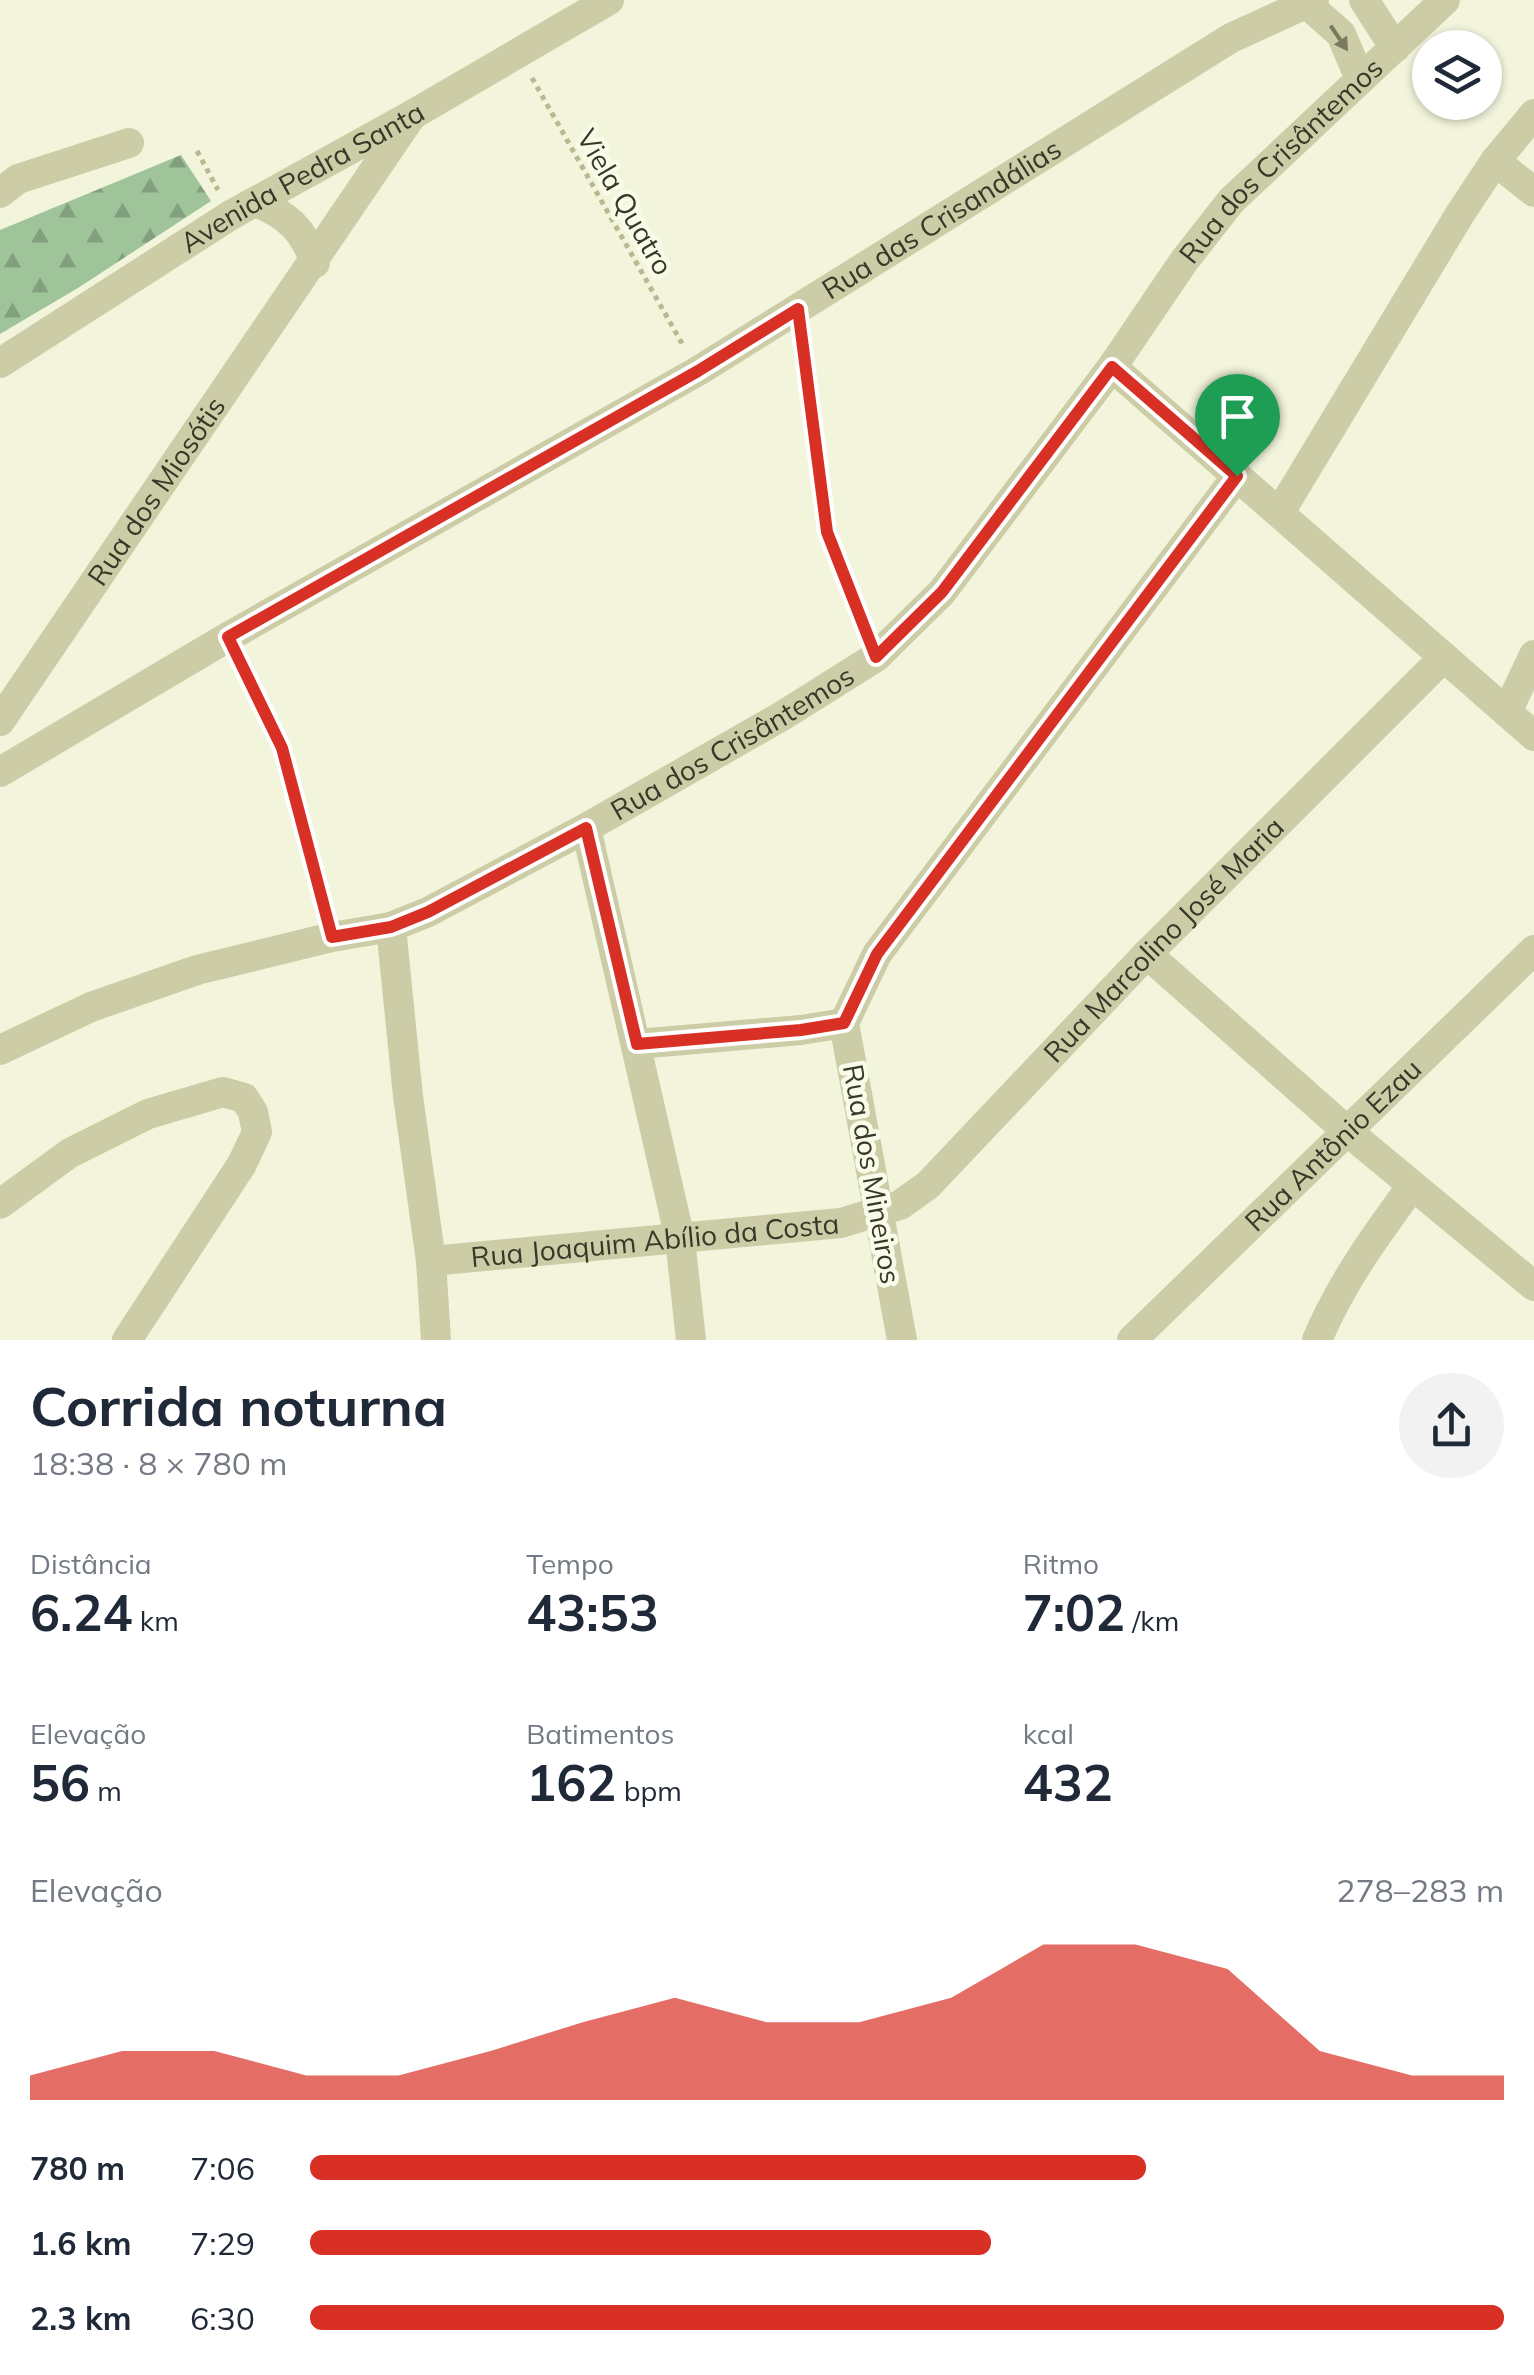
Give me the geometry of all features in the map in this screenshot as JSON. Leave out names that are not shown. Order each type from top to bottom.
[{"type":"street","name":"Avenida Pedra Santa","points":[[0,363],[243,208],[609,0]]},
{"type":"street","points":[[1364,0],[1395,48]]},
{"type":"street","name":"Rua dos Crisântemos","points":[[0,1050],[91,1007],[197,970],[332,937],[391,927],[428,912],[586,828],[782,716],[876,657],[942,592],[1231,201],[1445,0]]},
{"type":"street","points":[[1311,2],[1341,34],[1360,80]]},
{"type":"street","name":"Rua das Crisandálias","points":[[0,772],[228,637],[698,371],[1230,38],[1311,2]]},
{"type":"street","points":[[1280,512],[1495,161],[1534,114]]},
{"type":"street","name":"Rua dos Miosótis","points":[[0,721],[412,115]]},
{"type":"street","points":[[0,193],[18,179],[129,143]]},
{"type":"street","points":[[334,159],[361,194]]},
{"type":"street","points":[[1495,161],[1534,192]]},
{"type":"street","points":[[243,208],[276,210],[294,223],[308,244],[314,263]]},
{"type":"street","points":[[1112,367],[1534,736]]},
{"type":"street","points":[[637,1044],[844,1023],[877,954],[1237,476]]},
{"type":"street","points":[[1507,712],[1534,655]]},
{"type":"street","name":"Rua Marcolino José Maria","points":[[878,1212],[900,1205],[928,1185],[1147,954],[1444,657]]},
{"type":"street","points":[[586,828],[680,1238],[691,1340]]},
{"type":"street","points":[[391,927],[408,1096],[431,1261],[436,1340]]},
{"type":"street","name":"Rua Antônio Ezau","points":[[1132,1340],[1534,950]]},
{"type":"street","points":[[1147,954],[1347,1131],[1534,1286]]},
{"type":"street","name":"Rua dos Mineiros","points":[[844,1023],[902,1340]]},
{"type":"street","points":[[0,1204],[70,1153],[148,1114],[224,1092],[244,1098],[254,1112],[258,1132],[242,1164],[127,1340]]},
{"type":"street","points":[[1318,1340],[1332,1304],[1358,1259],[1412,1186]]},
{"type":"street","name":"Rua Joaquim Abílio da Costa","points":[[431,1261],[841,1223],[878,1212]]},
{"type":"lane","points":[[228,637],[282,748],[332,937]]},
{"type":"path","name":"Viela Quatro","points":[[518,54],[698,371]]},
{"type":"path","points":[[198,151],[243,208]]},
{"type":"path","points":[[798,309],[827,532],[876,657]]},
{"type":"green space","points":[[181,155],[211,201],[0,334],[0,230]]},
{"type":"route","points":[[798,309],[827,532],[876,657],[942,592],[1112,367],[1237,476],[877,954],[844,1023],[801,1030],[637,1044],[586,828],[428,912],[391,927],[332,937],[282,748],[228,637],[698,371],[798,309]]}]
